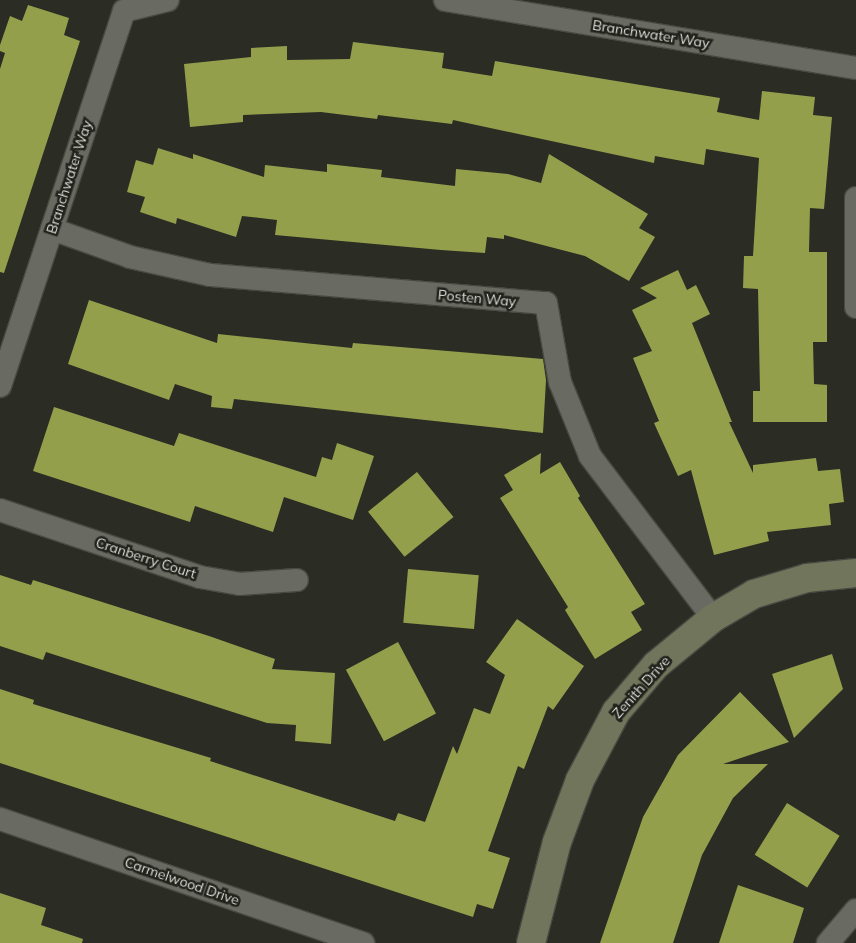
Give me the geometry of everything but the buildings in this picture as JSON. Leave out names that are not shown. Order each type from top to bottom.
[{"type":"street","name":"Branchwater Way","points":[[0,386],[124,11],[168,0]]},
{"type":"street","name":"Branchwater Way","points":[[445,0],[856,68]]},
{"type":"street","points":[[856,198],[856,307]]},
{"type":"street","name":"Posten Way","points":[[52,229],[130,257],[210,275],[546,303],[560,382],[590,456],[713,618]]},
{"type":"street","name":"Cranberry Court","points":[[0,510],[200,576],[239,584],[297,580]]},
{"type":"street","name":"Zenith Drive","points":[[531,943],[557,842],[598,744],[616,712],[656,665],[713,618],[754,594],[807,578],[856,573]]},
{"type":"street","name":"Carmelwood Drive","points":[[0,819],[363,943]]},
{"type":"street","points":[[828,943],[856,910]]}]
